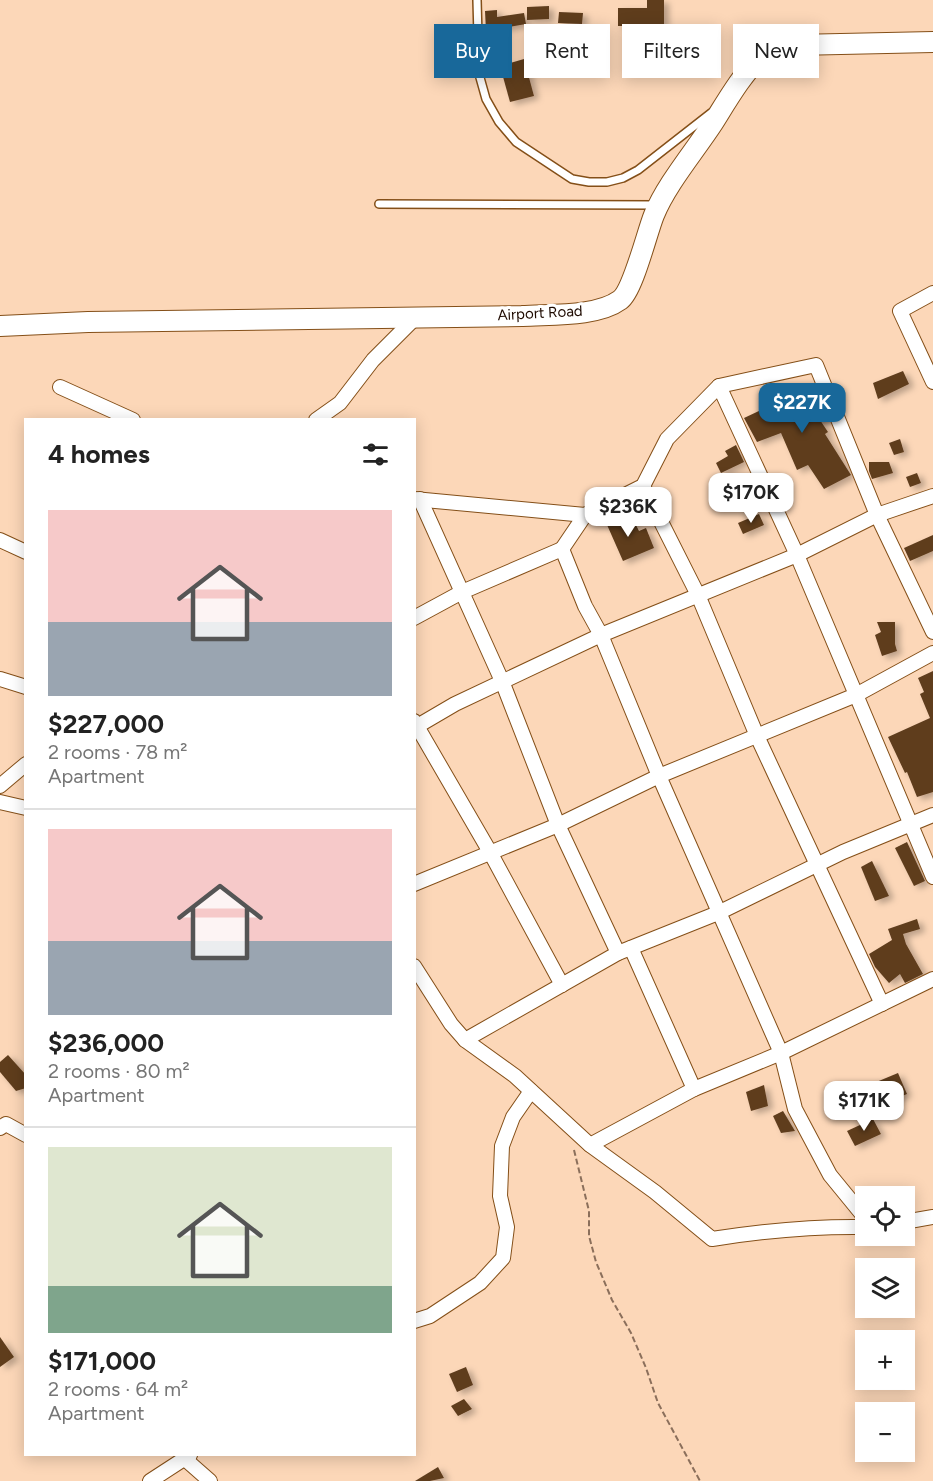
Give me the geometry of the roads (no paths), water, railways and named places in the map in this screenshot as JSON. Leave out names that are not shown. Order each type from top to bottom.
[{"type":"street","name":"Airport Road","points":[[0,326],[88,322],[522,315],[574,313],[603,309],[622,299],[638,264],[658,206],[726,102],[762,56],[795,45],[933,42]]},
{"type":"street","points":[[933,293],[900,311],[933,382]]},
{"type":"street","points":[[319,418],[340,403],[373,360],[417,316]]},
{"type":"street","points":[[416,617],[462,592],[562,549],[585,515],[644,486],[667,439],[719,386],[816,365],[877,515],[933,632]]},
{"type":"street","points":[[719,386],[797,555],[933,877]]},
{"type":"street","points":[[60,387],[129,418]]},
{"type":"street","points":[[644,486],[698,595],[757,736],[882,1004]]},
{"type":"street","points":[[416,724],[601,635],[797,555],[877,515],[933,496]]},
{"type":"street","points":[[417,499],[585,515]]},
{"type":"street","points":[[417,499],[502,681],[558,825],[618,953]]},
{"type":"street","points":[[0,540],[24,551]]},
{"type":"street","points":[[562,549],[585,606],[601,635],[718,913],[782,1053],[795,1109],[830,1174],[855,1205]]},
{"type":"street","points":[[416,883],[558,825],[659,776],[856,694],[933,653]]},
{"type":"street","points":[[0,679],[24,686]]},
{"type":"street","points":[[416,727],[490,852],[562,985]]},
{"type":"street","points":[[0,786],[24,766]]},
{"type":"street","points":[[0,802],[24,808]]},
{"type":"street","points":[[465,1040],[618,953],[718,913],[843,852],[933,815]]},
{"type":"street","points":[[632,948],[694,1089]]},
{"type":"street","points":[[416,969],[451,1024],[465,1040],[515,1076],[590,1145],[656,1192],[712,1239],[756,1232],[832,1226],[855,1227]]},
{"type":"street","points":[[590,1145],[694,1089],[782,1053],[933,979]]},
{"type":"street","points":[[416,1321],[430,1316],[480,1283],[503,1258],[507,1227],[500,1196],[502,1146],[513,1117],[531,1091]]},
{"type":"street","points":[[0,1128],[6,1124],[24,1134]]},
{"type":"street","points":[[915,1220],[933,1217]]},
{"type":"street","points":[[150,1481],[188,1457],[210,1481]]},
{"type":"lane","points":[[477,0],[479,74],[486,99],[499,122],[516,141],[572,179],[598,182],[623,178],[638,170],[726,102]]},
{"type":"lane","points":[[379,204],[658,206]]}]
